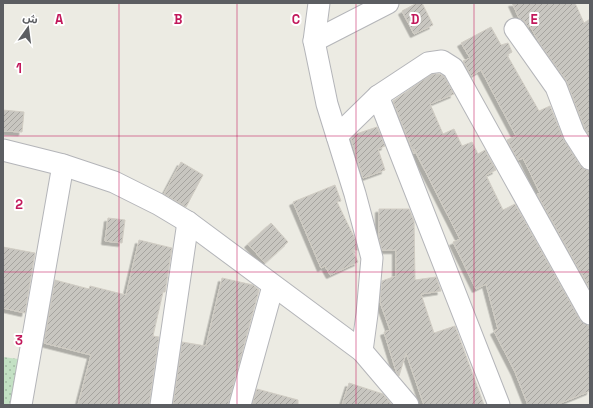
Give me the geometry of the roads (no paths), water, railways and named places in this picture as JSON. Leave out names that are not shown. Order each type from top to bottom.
[{"type":"street","points":[[319,3],[314,41],[327,104],[355,194],[372,258],[362,351]]},
{"type":"street","points":[[314,41],[388,3]]},
{"type":"street","points":[[515,29],[556,87],[574,134],[590,159]]},
{"type":"street","points":[[337,136],[378,96],[428,63],[442,61],[453,68],[590,314]]},
{"type":"street","points":[[378,96],[499,405]]},
{"type":"street","points":[[3,150],[63,165],[114,182],[158,204],[188,222],[362,351],[408,405]]},
{"type":"street","points":[[21,405],[63,165]]},
{"type":"street","points":[[161,405],[188,222]]},
{"type":"street","points":[[240,405],[273,286]]}]
